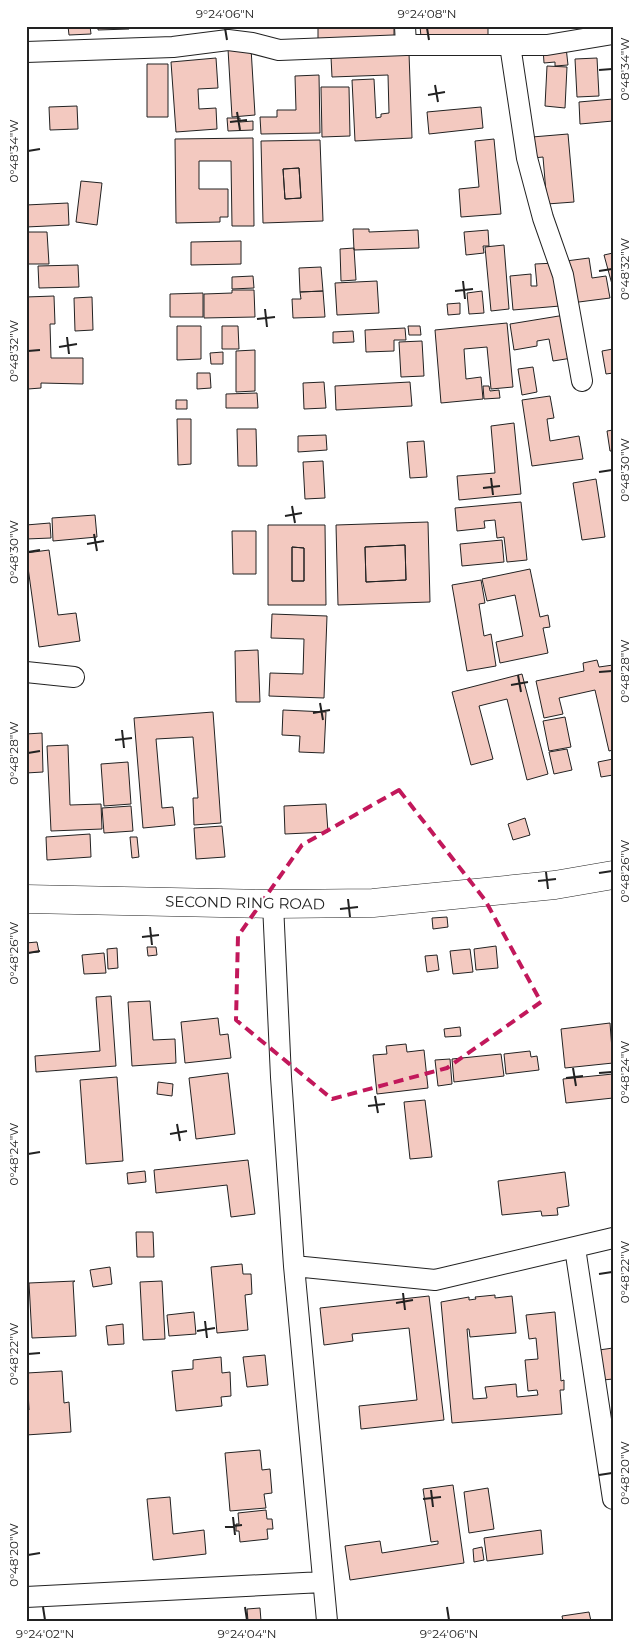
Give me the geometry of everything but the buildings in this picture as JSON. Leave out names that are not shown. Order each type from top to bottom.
[{"type":"street","points":[[26,52],[173,47],[227,33],[252,43],[279,50],[405,36],[510,45],[547,45],[613,34]]},
{"type":"street","points":[[510,45],[527,158],[543,218],[563,275],[582,381]]},
{"type":"street","points":[[26,672],[74,677]]},
{"type":"street","name":"SECOND RING ROAD","points":[[26,899],[272,904],[373,903],[555,885],[613,875]]},
{"type":"street","points":[[272,904],[281,1077],[294,1266],[327,1621]]},
{"type":"street","points":[[294,1266],[435,1280],[613,1238]]},
{"type":"street","points":[[575,1248],[613,1498]]},
{"type":"street","points":[[26,1597],[323,1582]]},
{"type":"highlighted area","points":[[399,790],[485,900],[541,1002],[447,1068],[332,1099],[236,1020],[238,936],[302,845]]}]
